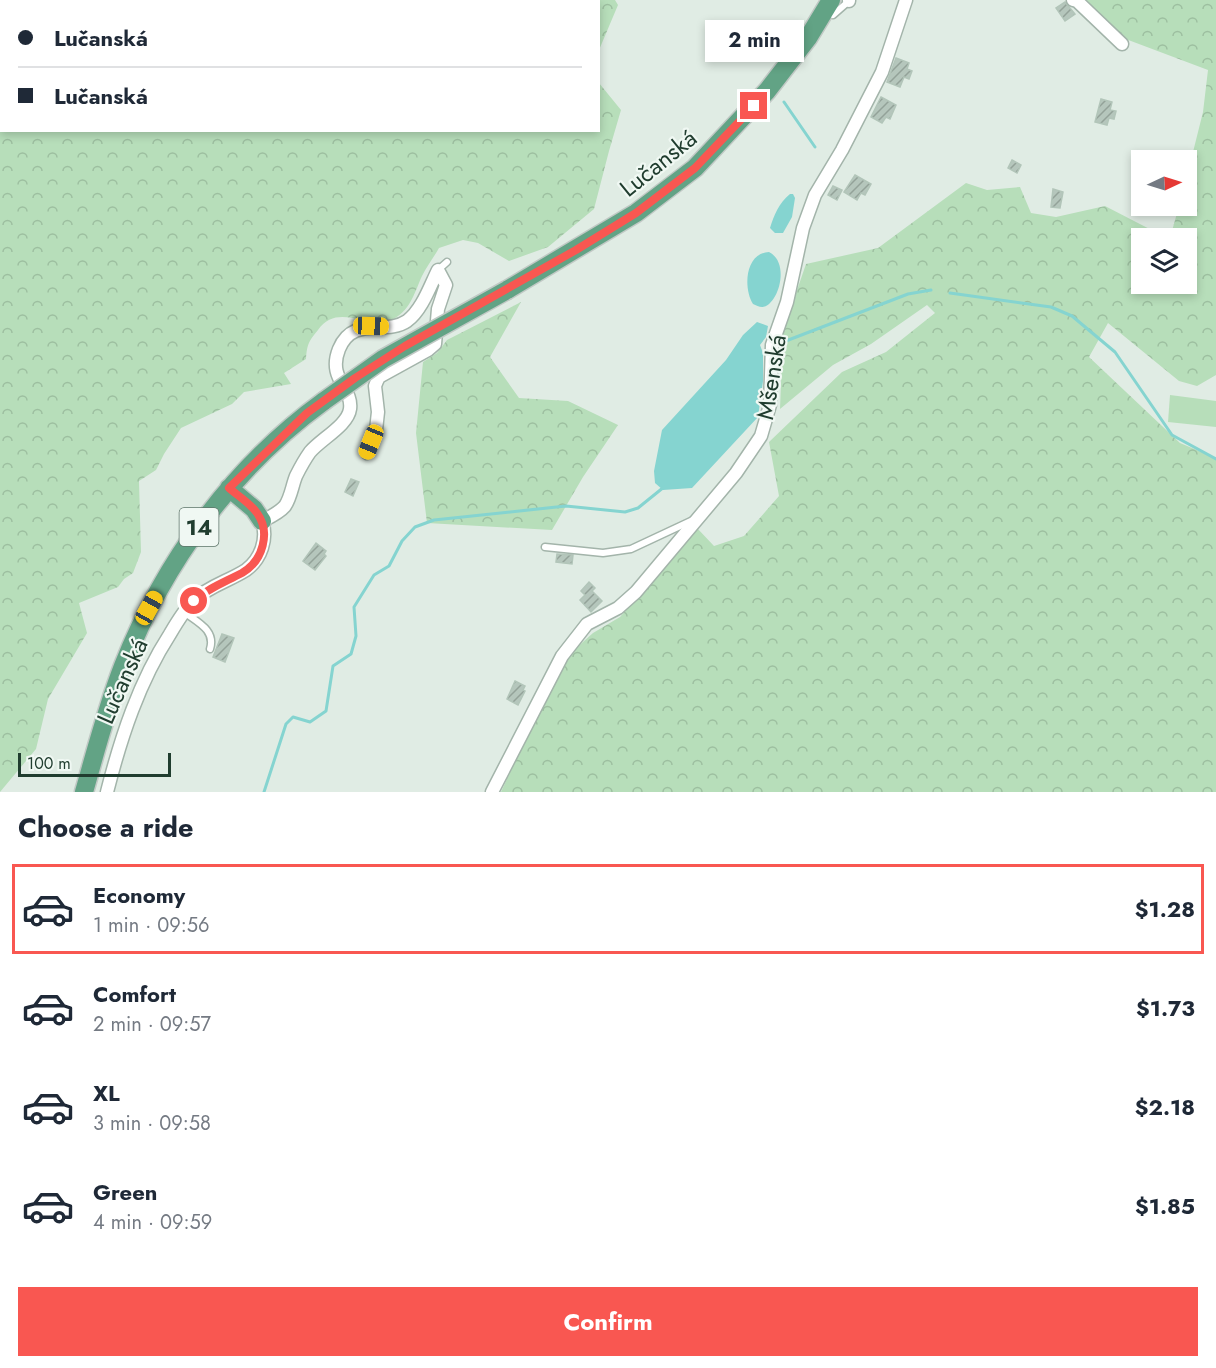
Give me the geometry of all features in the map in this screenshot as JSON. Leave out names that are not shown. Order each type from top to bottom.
[{"type":"main road","name":"Lučanská","points":[[229,488],[307,413],[384,359],[507,290],[636,213],[695,168],[767,91],[832,8]]},
{"type":"main road","points":[[229,488],[254,509],[262,521]]},
{"type":"main road","name":"14","points":[[84,792],[106,712],[123,665],[149,608],[170,569],[229,488]]},
{"type":"street","name":"Mšenská","points":[[492,792],[562,656],[587,624],[618,608],[636,592],[736,473],[761,436],[770,405],[772,345],[787,302],[803,228],[815,195],[842,150],[882,72],[906,0]]},
{"type":"street","points":[[1073,0],[1077,1],[1122,45]]},
{"type":"street","points":[[262,521],[286,505],[306,458],[325,437],[346,420],[350,413],[349,399],[336,374],[335,366],[339,349],[346,337],[365,327],[391,327],[409,319],[417,310],[442,266],[446,285],[438,309],[436,339],[428,350],[379,377],[375,386],[378,412],[376,429],[367,453]]},
{"type":"street","name":"Lučanská","points":[[107,792],[124,731],[145,678],[184,612],[201,594],[241,573],[257,559],[264,538],[262,521]]},
{"type":"lane","points":[[832,8],[849,0]]},
{"type":"lane","points":[[545,547],[603,553],[631,549],[699,517]]},
{"type":"lane","points":[[184,612],[208,630],[212,641],[210,649]]},
{"type":"green space","points":[[600,0],[615,0],[618,5],[600,48]]},
{"type":"green space","points":[[1085,0],[1216,0],[1216,375],[1197,386],[1179,381],[1108,323],[1089,357],[1180,443],[1216,458],[1216,792],[501,792],[549,688],[574,650],[593,633],[620,617],[697,528],[714,546],[744,536],[779,496],[769,442],[842,372],[886,352],[935,313],[927,305],[871,344],[833,365],[780,409],[783,331],[806,264],[878,248],[966,183],[987,190],[1020,187],[1031,213],[1056,217],[1105,206],[1148,228],[1131,228],[1131,294],[1197,294],[1197,228],[1173,228],[1176,216],[1197,216],[1197,150],[1194,150],[1203,112],[1208,70],[1123,38]]},
{"type":"green space","points":[[600,84],[621,110],[594,209],[548,247],[509,261],[478,243],[463,240],[439,248],[424,272],[409,305],[395,318],[375,322],[345,317],[326,322],[311,340],[306,359],[284,373],[291,384],[244,392],[232,404],[181,428],[156,470],[139,481],[141,552],[133,573],[118,587],[79,603],[87,633],[48,699],[36,749],[0,792],[0,132],[600,132]]},
{"type":"green space","points":[[521,302],[490,357],[519,398],[568,401],[618,425],[583,477],[552,530],[427,523],[416,433],[423,362],[437,353],[447,340]]},
{"type":"green space","points":[[1170,395],[1216,401],[1216,427],[1168,422]]},
{"type":"water","points":[[790,194],[793,194],[795,198],[792,217],[783,233],[775,233],[770,228],[773,218],[780,205]]},
{"type":"water","points":[[769,252],[776,257],[779,265],[780,283],[773,300],[761,307],[753,304],[750,297],[748,272],[755,258]]},
{"type":"water","points":[[757,322],[768,326],[766,337],[760,345],[763,353],[763,381],[758,417],[692,488],[663,490],[655,483],[654,471],[662,430],[726,360],[743,335]]},
{"type":"building","points":[[1065,2],[1075,14],[1065,21],[1056,8]]},
{"type":"building","points":[[896,58],[909,63],[907,69],[912,71],[909,79],[904,77],[900,87],[887,82]]},
{"type":"building","points":[[881,97],[896,105],[890,119],[886,117],[882,123],[871,117]]},
{"type":"building","points":[[1101,99],[1112,102],[1110,110],[1116,111],[1114,119],[1109,118],[1107,125],[1095,122]]},
{"type":"building","points":[[1012,160],[1021,165],[1017,173],[1008,168]]},
{"type":"building","points":[[855,175],[871,184],[865,195],[861,193],[857,200],[844,192]]},
{"type":"building","points":[[833,186],[842,190],[837,200],[828,195]]},
{"type":"building","points":[[1053,189],[1063,192],[1060,208],[1051,207]]},
{"type":"building","points":[[351,479],[359,482],[353,496],[345,492]]},
{"type":"building","points":[[316,543],[326,551],[324,554],[326,556],[315,570],[303,561]]},
{"type":"building","points":[[557,554],[573,555],[572,564],[556,562]]},
{"type":"building","points":[[589,582],[595,588],[592,591],[602,601],[591,612],[580,600],[585,595],[581,591]]},
{"type":"building","points":[[222,634],[234,638],[225,662],[213,657]]},
{"type":"building","points":[[515,681],[525,686],[518,705],[507,699]]},
{"type":"waterway","points":[[784,102],[815,147]]},
{"type":"waterway","points":[[778,344],[908,294],[931,290]]},
{"type":"waterway","points":[[950,293],[1051,307],[1072,316],[1115,352],[1172,435],[1216,459]]},
{"type":"waterway","points":[[264,792],[286,724],[293,717],[310,722],[326,711],[333,666],[351,654],[356,636],[354,607],[374,575],[389,566],[402,541],[415,527],[434,520],[566,506],[625,512],[638,508],[664,487]]},
{"type":"route","points":[[194,601],[201,594],[249,568],[257,559],[264,538],[262,521],[254,509],[229,488],[307,413],[355,378],[405,346],[576,250],[636,213],[695,168],[754,106]]}]
